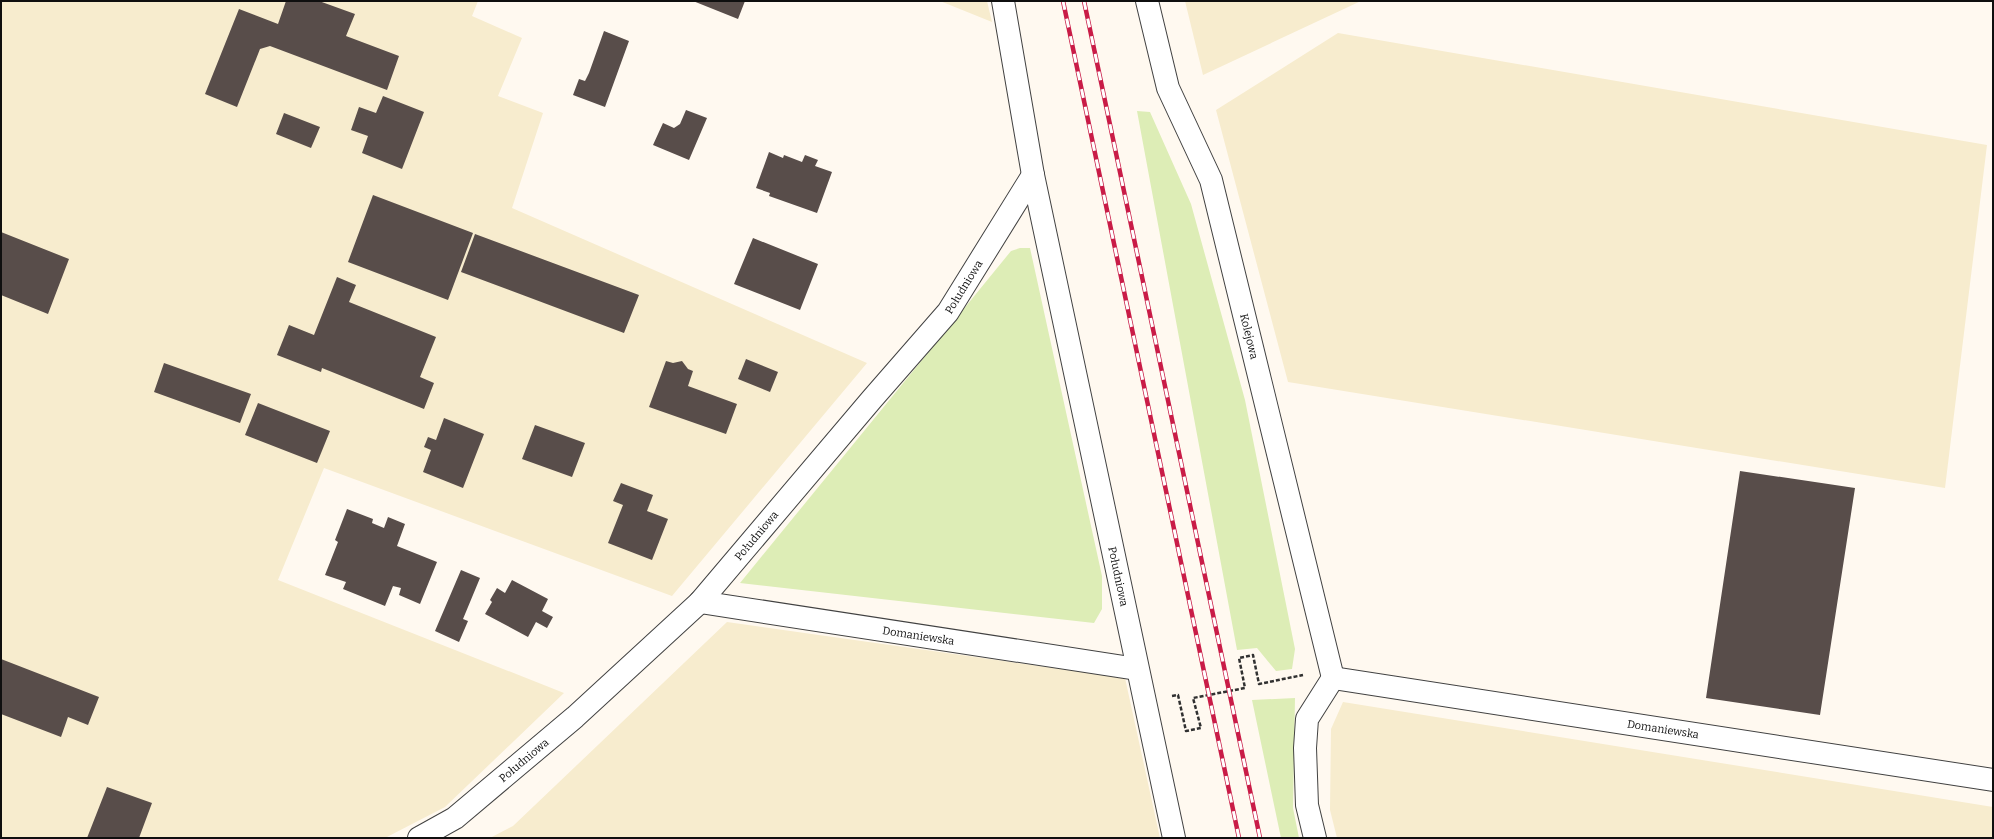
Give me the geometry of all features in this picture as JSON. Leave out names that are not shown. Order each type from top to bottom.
[{"type":"street","name":"Południowa","points":[[1003,1],[1033,175],[1174,838]]},
{"type":"street","name":"Kolejowa","points":[[1147,1],[1168,88],[1211,180],[1333,678]]},
{"type":"street","name":"Południowa","points":[[419,838],[461,813],[575,717],[700,602],[872,399],[948,312],[1033,175]]},
{"type":"street","name":"Domaniewska","points":[[700,602],[1137,669]]},
{"type":"street","name":"Domaniewska","points":[[1333,678],[1993,780]]},
{"type":"street","points":[[1315,838],[1307,805],[1305,748],[1307,719],[1333,678]]},
{"type":"path","points":[[1144,700],[1178,695],[1186,731],[1201,728],[1193,698],[1245,688],[1239,658],[1253,656],[1259,684],[1298,675],[1333,678]]},
{"type":"shaded area","points":[[1,1],[478,1],[472,16],[522,38],[498,96],[543,113],[512,208],[867,363],[672,596],[324,468],[278,580],[564,693],[445,807],[385,838],[1,838]]},
{"type":"shaded area","points":[[940,1],[987,1],[992,22]]},
{"type":"shaded area","points":[[1185,1],[1361,1],[1203,75]]},
{"type":"shaded area","points":[[1338,33],[1987,145],[1945,488],[1288,382],[1216,110]]},
{"type":"shaded area","points":[[727,622],[1125,678],[1160,838],[490,838],[513,826]]},
{"type":"shaded area","points":[[1343,702],[1993,807],[1993,838],[1337,838],[1330,810],[1331,729]]},
{"type":"green space","points":[[1137,111],[1150,112],[1191,204],[1245,400],[1295,649],[1292,669],[1276,671],[1257,648],[1237,650]]},
{"type":"green space","points":[[1020,248],[1030,248],[1102,576],[1102,609],[1094,623],[740,583],[1011,251]]},
{"type":"green space","points":[[1295,698],[1293,808],[1299,838],[1281,838],[1252,700]]},
{"type":"building","points":[[286,1],[319,1],[355,14],[346,36],[399,56],[387,90],[270,46],[260,49],[237,107],[205,94],[239,9],[278,24]]},
{"type":"building","points":[[693,1],[745,1],[738,19]]},
{"type":"building","points":[[604,31],[629,41],[605,107],[573,95],[579,79],[585,81],[589,73]]},
{"type":"building","points":[[383,96],[424,112],[402,169],[362,153],[368,136],[351,130],[359,107],[376,113]]},
{"type":"building","points":[[686,110],[707,118],[689,160],[653,145],[663,123],[674,128],[680,124]]},
{"type":"building","points":[[284,113],[320,127],[311,148],[276,134]]},
{"type":"building","points":[[769,152],[783,158],[784,155],[802,162],[805,155],[818,160],[815,166],[832,172],[817,213],[769,196],[770,193],[756,188]]},
{"type":"building","points":[[373,195],[473,233],[448,300],[348,262]]},
{"type":"building","points":[[1,232],[69,259],[48,314],[1,295]]},
{"type":"building","points":[[475,234],[639,295],[624,333],[461,272]]},
{"type":"building","points":[[753,238],[818,264],[800,310],[734,284]]},
{"type":"building","points":[[337,277],[356,285],[349,302],[436,337],[420,377],[434,383],[424,409],[322,368],[321,372],[277,355],[289,325],[314,335]]},
{"type":"building","points":[[746,359],[778,372],[770,392],[738,379]]},
{"type":"building","points":[[666,361],[673,363],[682,361],[688,369],[693,371],[688,386],[737,404],[726,434],[649,407]]},
{"type":"building","points":[[164,363],[251,394],[240,423],[154,392]]},
{"type":"building","points":[[258,403],[330,431],[317,463],[245,435]]},
{"type":"building","points":[[444,418],[484,434],[463,488],[423,472],[431,450],[424,447],[428,437],[436,440]]},
{"type":"building","points":[[535,425],[585,443],[572,477],[522,459]]},
{"type":"building","points":[[1740,471],[1855,488],[1820,715],[1706,698]]},
{"type":"building","points":[[621,483],[653,495],[647,511],[668,519],[652,560],[608,543],[623,505],[613,501]]},
{"type":"building","points":[[347,509],[373,519],[372,523],[384,528],[388,517],[405,524],[397,546],[437,562],[420,604],[399,595],[401,588],[393,586],[385,606],[343,589],[346,582],[325,575],[338,542],[335,540]]},
{"type":"building","points":[[461,570],[480,578],[463,619],[468,621],[459,642],[435,631]]},
{"type":"building","points":[[512,580],[548,599],[542,611],[553,617],[547,628],[536,622],[528,637],[485,614],[492,602],[490,600],[497,588],[505,593]]},
{"type":"building","points":[[1,659],[99,697],[88,725],[68,717],[61,737],[1,714]]},
{"type":"building","points":[[107,787],[152,803],[139,838],[87,838]]},
{"type":"railway","points":[[1063,1],[1239,838]]},
{"type":"railway","points":[[1084,1],[1260,838]]}]
